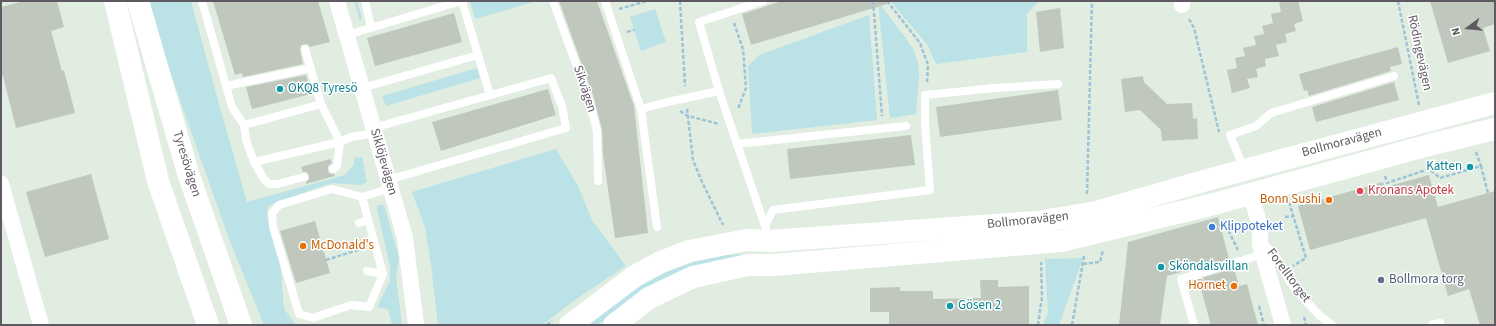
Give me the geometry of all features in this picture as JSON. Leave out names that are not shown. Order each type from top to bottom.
[{"type":"street","points":[[115,1],[158,181],[208,325]]},
{"type":"street","name":"Tyresövägen","points":[[138,1],[188,174],[241,325]]},
{"type":"street","name":"Siklöjevägen","points":[[337,1],[405,238],[416,325]]},
{"type":"street","name":"Bollmoravägen","points":[[570,325],[635,276],[661,262],[695,250],[747,240],[767,233],[1037,222],[1096,212],[1495,102]]},
{"type":"street","name":"Bollmoravägen","points":[[614,325],[650,298],[693,276],[748,265],[774,265],[1061,241],[1251,194],[1422,147],[1495,129]]},
{"type":"street","points":[[1244,170],[1260,227],[1262,249],[1283,325]]},
{"type":"street","points":[[1,184],[41,325]]},
{"type":"street","points":[[767,233],[774,265]]},
{"type":"lane","points":[[202,1],[232,107],[244,125],[246,140],[254,162],[264,179],[269,184],[277,184],[304,177]]},
{"type":"lane","points":[[364,1],[371,27]]},
{"type":"lane","points":[[347,35],[462,1],[490,95]]},
{"type":"lane","name":"Sikvägen","points":[[553,1],[589,100],[597,131],[598,181]]},
{"type":"lane","points":[[605,1],[641,109],[656,226]]},
{"type":"lane","points":[[763,1],[699,22],[719,91],[767,233]]},
{"type":"lane","points":[[305,49],[321,104],[340,142],[337,166],[333,169]]},
{"type":"lane","points":[[362,88],[478,55]]},
{"type":"lane","points":[[226,86],[311,68]]},
{"type":"lane","points":[[1244,170],[1230,136],[1256,126],[1271,113],[1394,76]]},
{"type":"lane","points":[[254,162],[340,142],[374,130],[551,78],[562,106],[566,128],[390,184],[362,197],[332,189],[279,205],[272,213],[273,227],[299,314],[313,318],[351,305],[369,307],[383,274],[362,197]]},
{"type":"lane","points":[[767,233],[773,210],[930,190],[925,124],[925,96],[995,88],[1058,84]]},
{"type":"lane","points":[[641,109],[719,91]]},
{"type":"lane","points":[[244,125],[321,104]]},
{"type":"lane","points":[[737,144],[906,126]]},
{"type":"lane","points":[[359,223],[368,220]]},
{"type":"lane","name":"Forelltorget","points":[[1262,249],[1267,247],[1275,255],[1293,287],[1320,316],[1332,325]]},
{"type":"lane","points":[[1194,325],[1181,279],[1243,260],[1262,249]]},
{"type":"lane","points":[[367,271],[383,274]]},
{"type":"path","points":[[608,12],[647,1]]},
{"type":"path","points":[[680,1],[686,98],[693,160],[702,182],[725,228]]},
{"type":"path","points":[[873,1],[883,129]]},
{"type":"path","points":[[887,1],[920,42],[928,65],[925,96]]},
{"type":"path","points":[[1087,196],[1092,1]]},
{"type":"path","name":"Rödingevägen","points":[[1398,1],[1420,110]]},
{"type":"path","points":[[1182,3],[1194,28],[1220,135]]},
{"type":"path","points":[[1385,173],[1387,183],[1429,169],[1440,178],[1481,166],[1488,193]]},
{"type":"path","points":[[1289,199],[1306,258]]},
{"type":"path","points":[[1220,214],[1243,260]]},
{"type":"path","points":[[1285,217],[1293,216]]},
{"type":"path","points":[[1083,264],[1100,262],[1105,244]]},
{"type":"path","points":[[1072,325],[1084,256]]},
{"type":"path","points":[[1038,325],[1042,297],[1041,261]]},
{"type":"path","points":[[1258,303],[1264,325]]},
{"type":"shaded area","points":[[146,1],[191,1],[247,202],[345,175],[354,164],[354,158],[362,157],[367,182],[361,185],[332,183],[268,206],[267,215],[280,262],[284,309],[296,325],[264,325],[229,239]]},
{"type":"shaded area","points":[[354,1],[357,1],[362,18],[360,21]]},
{"type":"shaded area","points":[[470,1],[537,1],[475,19]]},
{"type":"shaded area","points":[[890,1],[1039,1],[1027,14],[1027,52],[936,64],[927,44]]},
{"type":"shaded area","points":[[878,2],[913,49],[918,63],[919,77],[916,114],[890,118]]},
{"type":"shaded area","points":[[655,9],[666,42],[641,51],[630,17]]},
{"type":"shaded area","points":[[869,15],[877,120],[752,134],[748,66],[759,55]]},
{"type":"shaded area","points":[[477,68],[480,78],[386,106],[382,96]]},
{"type":"shaded area","points":[[556,149],[578,186],[592,220],[626,266],[582,295],[542,325],[438,325],[425,227],[412,192]]},
{"type":"shaded area","points":[[378,205],[384,205],[399,258],[396,277],[402,325],[392,325],[388,309],[377,307],[390,281],[390,267],[377,209]]},
{"type":"shaded area","points":[[745,254],[746,259],[643,292],[597,325],[584,325],[625,295],[664,273],[694,262],[727,255]]},
{"type":"shaded area","points":[[1083,258],[1059,325],[1043,325],[1048,313],[1045,259]]},
{"type":"building","points":[[24,1],[57,1],[64,27],[51,31],[62,71],[64,70],[75,113],[16,128],[3,76],[1,77],[1,7]]},
{"type":"building","name":"OKQ8 Tyresö","points":[[213,1],[318,1],[330,42],[310,47],[307,44],[301,45],[300,50],[303,64],[243,77],[242,73],[235,75]]},
{"type":"building","points":[[559,1],[597,1],[634,106],[648,233],[615,238],[603,154],[602,130],[594,98]]},
{"type":"building","points":[[782,1],[886,1],[887,4],[751,45],[742,14]]},
{"type":"building","points":[[1286,1],[1298,1],[1303,21],[1294,24],[1296,31],[1285,34],[1287,42],[1276,45],[1279,56],[1265,59],[1266,66],[1256,69],[1258,77],[1247,79],[1250,88],[1232,93],[1227,70],[1237,68],[1235,58],[1245,56],[1243,48],[1256,45],[1254,36],[1264,34],[1262,26],[1273,23],[1271,14],[1281,12],[1279,3]]},
{"type":"building","points":[[1430,1],[1495,1],[1495,24],[1483,28],[1490,51],[1448,63]]},
{"type":"building","points":[[1060,8],[1064,48],[1040,52],[1036,12]]},
{"type":"building","points":[[454,13],[462,42],[375,66],[367,38]]},
{"type":"building","points":[[1398,47],[1402,64],[1390,67],[1391,71],[1309,96],[1307,90],[1304,91],[1299,74]]},
{"type":"building","name":"OKQ8 Tyresö","points":[[306,75],[311,94],[252,109],[246,87]]},
{"type":"building","points":[[1143,76],[1144,82],[1167,104],[1192,103],[1193,119],[1197,118],[1198,139],[1162,141],[1161,130],[1140,110],[1125,112],[1121,79]]},
{"type":"building","points":[[1394,82],[1399,100],[1316,122],[1312,107]]},
{"type":"building","points":[[548,89],[556,115],[441,151],[432,122]]},
{"type":"building","points":[[1058,90],[1062,120],[940,137],[936,107]]},
{"type":"building","points":[[911,135],[915,165],[790,179],[787,149]]},
{"type":"building","points":[[330,159],[332,163],[328,166],[328,170],[329,173],[334,174],[335,176],[306,184],[309,179],[309,175],[306,172],[303,172],[301,167]]},
{"type":"building","points":[[91,174],[109,239],[45,257],[26,192]]},
{"type":"building","points":[[1429,175],[1438,207],[1495,191],[1495,325],[1480,325],[1469,289],[1448,296],[1426,218],[1310,250],[1298,206],[1383,182],[1385,187]]},
{"type":"building","name":"Sköndalsvillan","points":[[1218,217],[1229,259],[1167,276],[1160,325],[1119,325],[1128,242]]},
{"type":"building","name":"McDonald's","points":[[315,221],[330,273],[296,283],[280,231]]},
{"type":"building","points":[[1232,269],[1233,272],[1235,272],[1239,286],[1247,284],[1258,325],[1211,325],[1198,279]]},
{"type":"building","name":"Gösen 2","points":[[980,280],[998,280],[998,287],[1029,286],[1029,325],[889,325],[889,312],[870,312],[870,288],[900,287],[900,291],[933,291],[933,299],[981,298]]},
{"type":"place","name":"OKQ8 Tyresö","points":[[280,89]]},
{"type":"place","name":"Katten","points":[[1470,167]]},
{"type":"place","name":"Kronans Apotek","points":[[1360,191]]},
{"type":"place","name":"Bonn Sushi","points":[[1329,200]]},
{"type":"place","name":"Klippoteket","points":[[1212,227]]},
{"type":"place","name":"McDonald's","points":[[303,246]]},
{"type":"place","name":"Sköndalsvillan","points":[[1161,267]]},
{"type":"place","name":"Bollmora torg","points":[[1381,280]]},
{"type":"place","name":"Hörnet","points":[[1234,286]]},
{"type":"place","name":"Gösen 2","points":[[950,306]]}]
